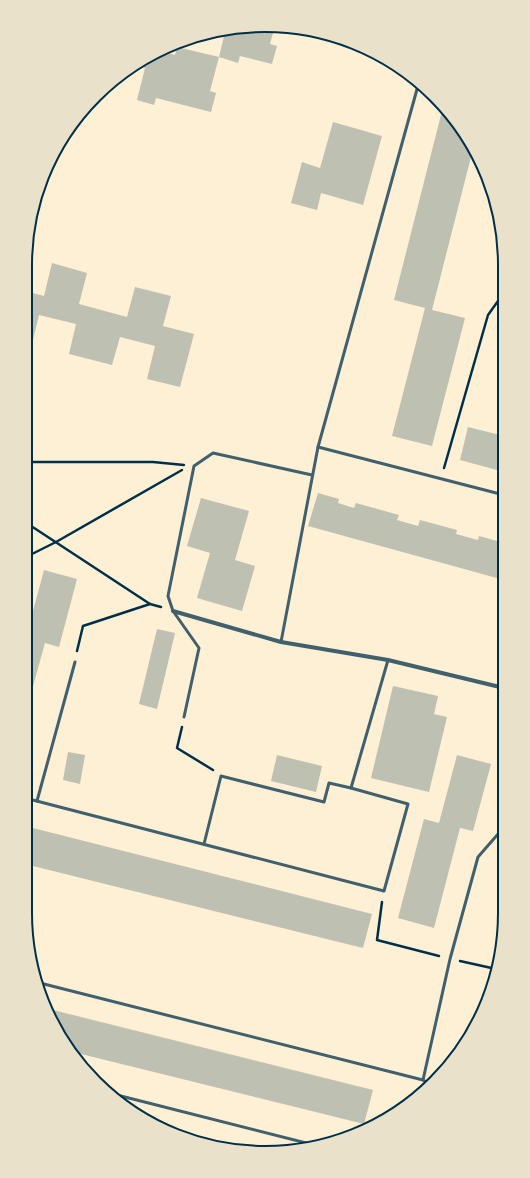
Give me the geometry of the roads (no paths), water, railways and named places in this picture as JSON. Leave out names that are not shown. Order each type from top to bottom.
[{"type":"street","points":[[173,611],[281,642],[388,660],[498,687]]},
{"type":"lane","points":[[281,642],[318,448],[417,89]]},
{"type":"lane","points":[[318,448],[498,493]]},
{"type":"lane","points":[[184,717],[199,648],[173,611],[168,596],[193,466],[213,453],[312,475]]},
{"type":"lane","points":[[351,788],[388,660]]},
{"type":"lane","points":[[37,801],[75,662]]},
{"type":"lane","points":[[32,800],[384,892],[408,804],[329,783],[324,802],[221,776],[204,844]]},
{"type":"lane","points":[[423,1080],[450,959],[478,857],[498,834]]},
{"type":"lane","points":[[43,984],[426,1082]]},
{"type":"lane","points":[[120,1096],[305,1143]]}]
